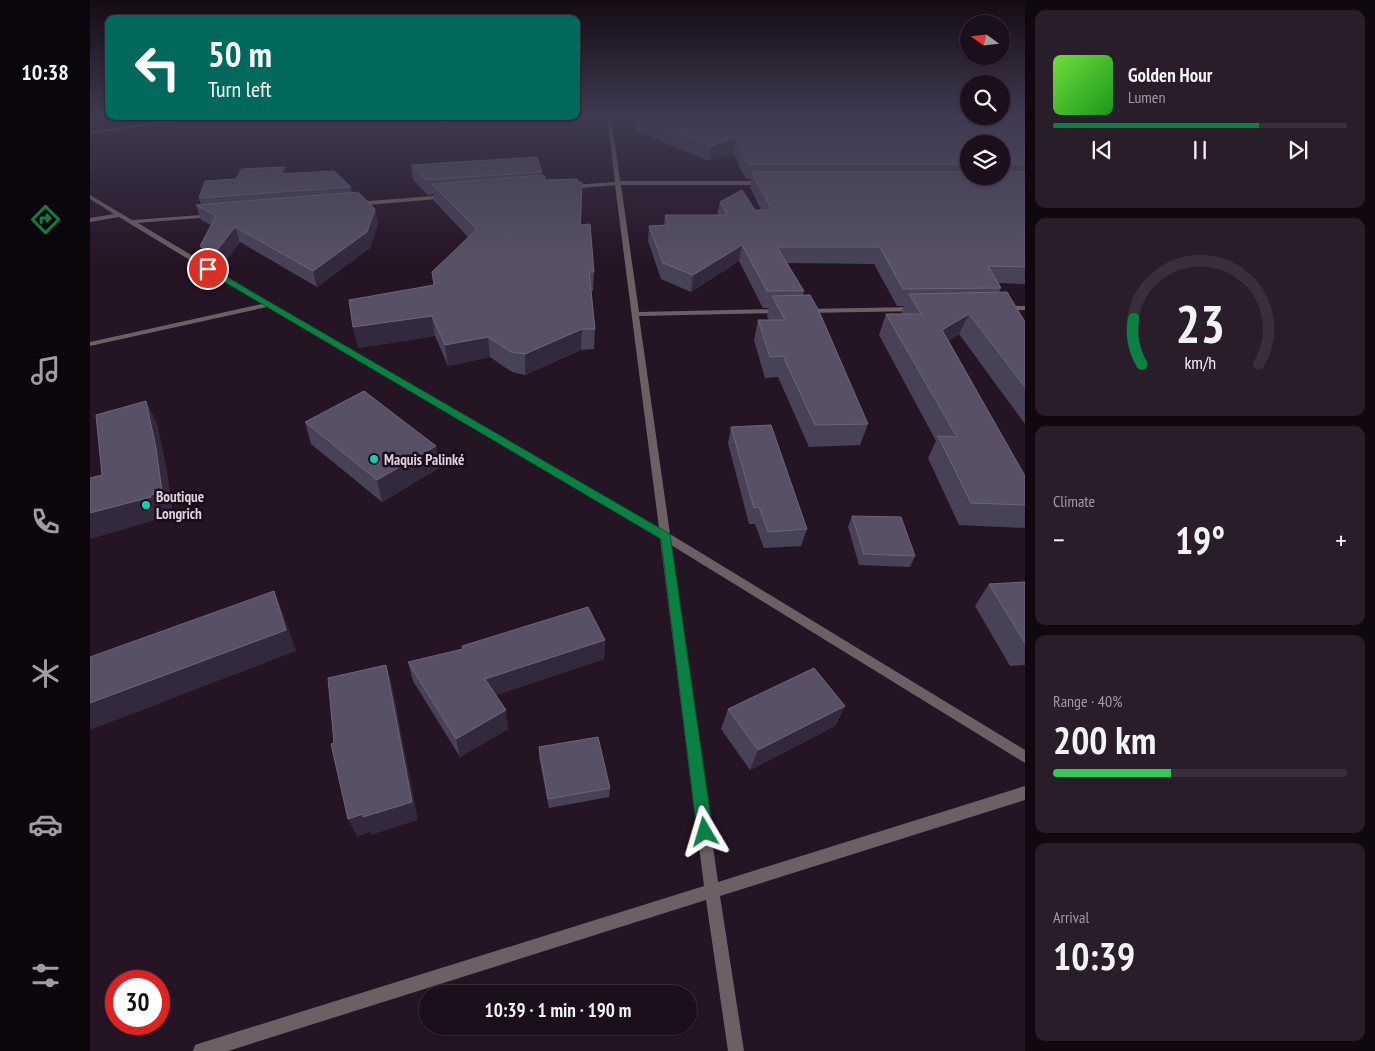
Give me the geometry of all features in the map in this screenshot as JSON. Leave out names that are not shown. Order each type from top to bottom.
[{"type":"street","points":[[616,165],[712,890],[736,1051]]},
{"type":"street","points":[[560,188],[618,183],[767,183]]},
{"type":"street","points":[[346,205],[453,196]]},
{"type":"street","points":[[90,197],[268,305],[666,537],[1025,757]]},
{"type":"street","points":[[90,220],[119,215]]},
{"type":"street","points":[[131,222],[218,215]]},
{"type":"street","points":[[90,344],[268,305]]},
{"type":"street","points":[[996,308],[1025,308]]},
{"type":"street","points":[[800,311],[927,309]]},
{"type":"street","points":[[635,314],[791,311]]},
{"type":"street","points":[[201,1051],[1025,793]]},
{"type":"building","points":[[411,165],[540,165],[542,172],[426,180]]},
{"type":"building","points":[[285,167],[280,174],[334,171],[351,187],[199,198],[205,181],[236,179],[242,169]]},
{"type":"building","points":[[752,172],[960,172],[960,185],[1010,185],[1010,172],[1025,172],[1025,267],[988,266],[1001,288],[903,289],[880,247],[777,247],[804,291],[767,291],[742,245],[693,275],[663,263],[649,226],[668,225],[665,215],[727,215],[720,202],[742,190],[755,210],[772,210]]},
{"type":"building","points":[[544,175],[546,180],[577,179],[578,182],[582,182],[580,225],[590,224],[594,272],[589,272],[595,329],[582,329],[525,354],[511,352],[488,337],[445,345],[432,316],[353,327],[349,300],[434,285],[432,272],[477,229],[432,184]]},
{"type":"building","points":[[358,192],[375,209],[367,232],[313,271],[235,227],[214,254],[200,246],[216,216],[196,205]]},
{"type":"building","points":[[1007,292],[1025,322],[1025,387],[969,314],[942,330],[1025,476],[1025,505],[971,503],[938,436],[957,437],[886,314],[921,314],[909,294]]},
{"type":"building","points":[[810,295],[818,309],[868,424],[815,425],[783,356],[770,357],[758,320],[785,320],[772,296]]},
{"type":"building","points":[[364,391],[436,446],[377,480],[305,422]]},
{"type":"building","points":[[146,401],[156,448],[162,492],[151,495],[151,497],[90,513],[90,478],[102,475],[96,415]]},
{"type":"building","points":[[771,425],[807,529],[768,532],[759,507],[754,508],[731,427]]},
{"type":"building","points":[[852,516],[901,517],[915,556],[864,554]]},
{"type":"building","points":[[1025,582],[1025,643],[989,584]]},
{"type":"building","points":[[274,591],[286,630],[90,703],[90,657]]},
{"type":"building","points":[[588,607],[605,640],[485,679],[506,710],[456,739],[408,662],[463,649],[462,646]]},
{"type":"building","points":[[386,665],[412,802],[363,817],[363,814],[348,819],[331,744],[334,743],[328,678]]},
{"type":"building","points":[[814,668],[845,706],[758,750],[728,709]]},
{"type":"building","points":[[598,737],[610,788],[548,799],[539,747]]},
{"type":"place","name":"Maquis Palinké","points":[[374,459]]},
{"type":"place","name":"Boutique Longrich","points":[[146,505]]},
{"type":"route","points":[[208,269],[666,537],[705,832]]}]
